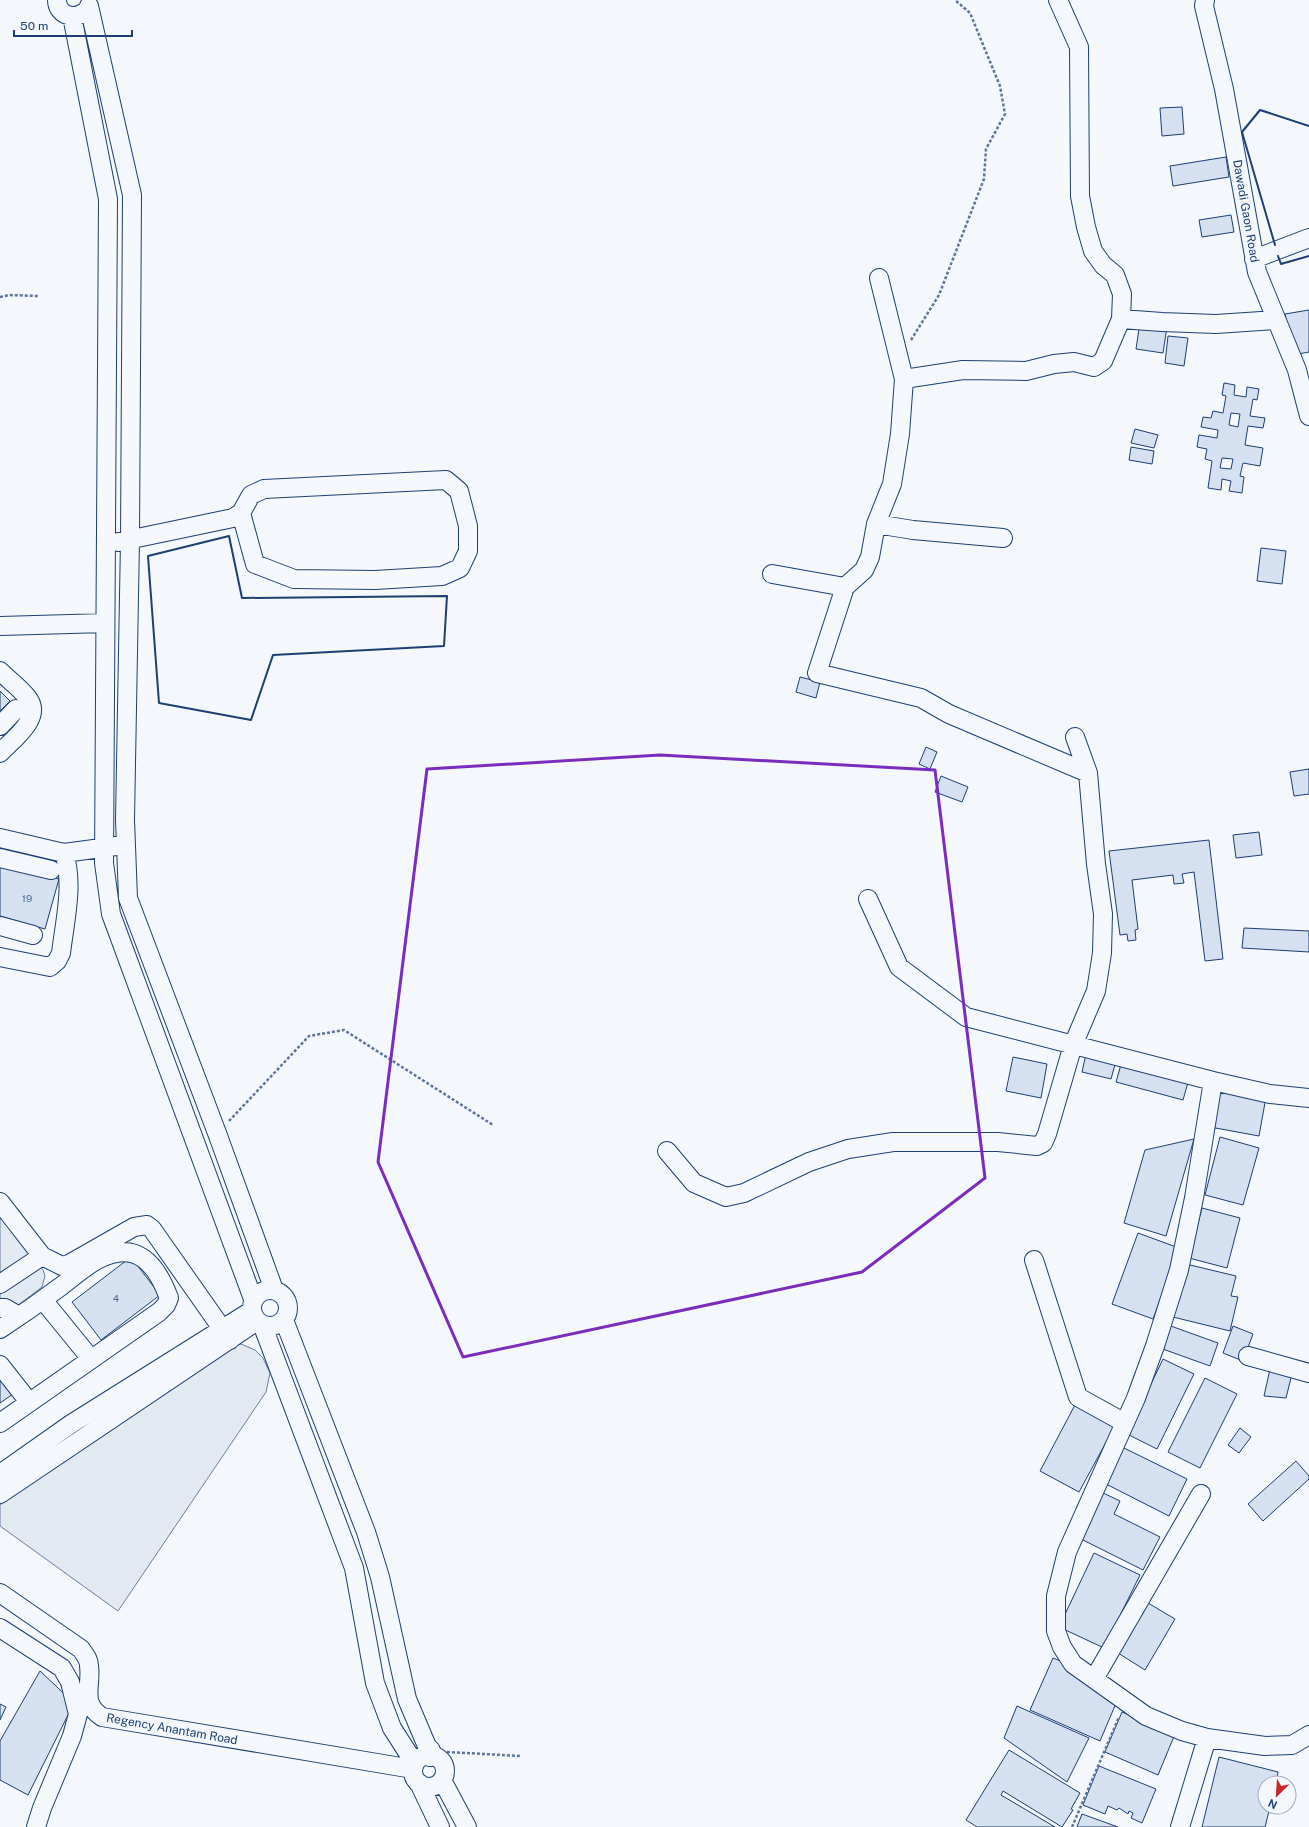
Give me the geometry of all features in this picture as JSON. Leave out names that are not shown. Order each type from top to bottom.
[{"type":"street","points":[[57,0],[59,8],[62,12],[72,16],[82,14],[89,3]]},
{"type":"street","points":[[904,379],[963,370],[1026,371],[1054,364],[1074,362],[1094,367],[1103,361],[1121,319],[1122,294],[1115,275],[1103,265],[1093,251],[1084,219],[1080,196],[1079,48],[1058,0]]},
{"type":"street","name":"Dawadi Gaon Road","points":[[1205,0],[1204,6],[1224,89],[1257,272],[1276,320],[1303,370],[1309,416]]},
{"type":"street","points":[[89,3],[132,195],[126,845],[128,898],[217,1133],[274,1290],[284,1297],[287,1302],[288,1308],[284,1320],[366,1532],[380,1577],[421,1764],[440,1827]]},
{"type":"street","points":[[72,16],[108,199],[104,864],[111,914],[256,1314],[354,1568],[375,1683],[392,1728],[421,1764]]},
{"type":"street","points":[[1254,259],[1309,238]]},
{"type":"street","points":[[879,278],[904,379],[900,434],[892,484],[876,524],[870,557],[864,570],[844,587],[817,673],[921,698],[949,714],[1088,773]]},
{"type":"street","points":[[1121,319],[1216,324],[1276,320]]},
{"type":"street","points":[[106,544],[233,518],[241,513],[251,495],[264,489],[446,480],[459,491],[468,526],[468,551],[460,568],[442,576],[375,580],[294,579],[255,564],[241,513]]},
{"type":"street","points":[[876,524],[913,530],[1003,538]]},
{"type":"street","points":[[772,574],[844,587]]},
{"type":"street","points":[[0,626],[105,623]]},
{"type":"street","points":[[0,671],[28,698],[33,708],[29,724],[0,753]]},
{"type":"street","points":[[0,726],[16,709]]},
{"type":"street","points":[[667,1151],[694,1183],[726,1197],[744,1194],[809,1162],[848,1149],[893,1142],[998,1142],[1037,1146],[1043,1143],[1073,1045],[1096,991],[1102,954],[1103,914],[1096,864],[1088,773],[1075,737]]},
{"type":"street","points":[[0,838],[64,853],[126,845]]},
{"type":"street","points":[[0,957],[50,967],[57,961],[61,953],[70,881],[69,867],[64,853]]},
{"type":"street","points":[[0,858],[51,870]]},
{"type":"street","points":[[868,899],[899,967],[966,1017],[1212,1081],[1270,1094],[1309,1098]]},
{"type":"street","points":[[0,926],[33,935]]},
{"type":"street","points":[[1212,1081],[1194,1198],[1179,1270],[1155,1346],[1125,1423],[1066,1552],[1056,1596],[1056,1631],[1062,1647],[1073,1664],[1146,1716],[1207,1738],[1265,1746],[1292,1745],[1309,1734]]},
{"type":"street","points":[[0,1202],[42,1256],[62,1266],[69,1264],[134,1228],[146,1225],[152,1229],[226,1334]]},
{"type":"street","points":[[0,1330],[96,1260],[112,1253],[134,1252],[150,1264],[169,1298],[166,1306],[0,1422]]},
{"type":"street","points":[[0,1284],[42,1256]]},
{"type":"street","points":[[1034,1260],[1078,1397],[1125,1423]]},
{"type":"street","points":[[0,1494],[81,1439],[256,1314],[262,1291],[274,1290]]},
{"type":"street","points":[[43,1300],[92,1359]]},
{"type":"street","points":[[0,1308],[5,1308],[19,1316]]},
{"type":"street","points":[[256,1314],[274,1326],[284,1320]]},
{"type":"street","points":[[0,1474],[70,1424],[226,1334]]},
{"type":"street","points":[[1248,1356],[1309,1373]]},
{"type":"street","points":[[0,1365],[29,1402]]},
{"type":"street","points":[[70,1424],[81,1439]]},
{"type":"street","points":[[1094,1679],[1201,1494]]},
{"type":"street","name":"Regency Anantam Road","points":[[0,1593],[81,1649],[88,1658],[90,1666],[87,1713],[110,1719],[421,1764],[428,1787],[434,1786],[442,1780]]},
{"type":"street","points":[[0,1628],[62,1668],[87,1713],[72,1736],[42,1808],[36,1827]]},
{"type":"street","points":[[1180,1827],[1207,1738]]},
{"type":"street","points":[[421,1764],[438,1757],[444,1765],[444,1776],[442,1780],[467,1827]]},
{"type":"path","points":[[899,359],[938,295],[984,180],[986,149],[1005,114],[1000,86],[970,13],[955,0]]},
{"type":"path","points":[[0,297],[8,295],[38,296]]},
{"type":"path","points":[[217,1133],[309,1036],[344,1030],[493,1125]]},
{"type":"path","points":[[1072,1827],[1126,1701]]},
{"type":"path","points":[[421,1764],[521,1756]]},
{"type":"highlighted area","points":[[660,755],[935,770],[985,1178],[862,1272],[463,1357],[378,1162],[427,769]]},
{"type":"shaded area","points":[[0,1215],[43,1270],[45,1276],[42,1287],[0,1319]]},
{"type":"shaded area","points":[[241,1344],[255,1350],[263,1358],[270,1373],[266,1392],[118,1611],[0,1526],[0,1505],[229,1348]]},
{"type":"building","points":[[1182,107],[1184,134],[1162,136],[1160,108]]},
{"type":"building","points":[[1226,157],[1229,177],[1173,186],[1170,166]]},
{"type":"building","points":[[1231,215],[1234,232],[1202,237],[1199,220]]},
{"type":"building","points":[[1309,310],[1309,352],[1293,355],[1285,314]]},
{"type":"building","points":[[1140,322],[1167,327],[1163,353],[1136,349]]},
{"type":"building","points":[[1168,336],[1188,338],[1184,366],[1165,363]]},
{"type":"building","points":[[1224,383],[1235,385],[1234,395],[1246,397],[1247,387],[1259,389],[1257,400],[1253,399],[1250,416],[1265,418],[1263,428],[1248,426],[1245,445],[1263,448],[1260,466],[1243,463],[1240,476],[1244,477],[1242,493],[1229,491],[1231,481],[1222,479],[1221,490],[1208,488],[1212,461],[1205,459],[1207,449],[1197,447],[1199,435],[1217,438],[1218,430],[1201,427],[1203,417],[1211,418],[1213,411],[1223,413],[1226,396],[1222,395]],"holes":[[[1231,413],[1240,414],[1238,427],[1229,425]],[[1222,458],[1233,459],[1231,469],[1220,468]]]},
{"type":"building","points":[[1135,429],[1158,435],[1154,448],[1131,443]]},
{"type":"building","points":[[1131,447],[1154,451],[1152,464],[1129,460]]},
{"type":"building","points":[[1261,548],[1286,551],[1282,584],[1257,581]]},
{"type":"building","points":[[800,677],[820,682],[816,698],[796,692]]},
{"type":"building","points":[[0,691],[10,701],[0,711]]},
{"type":"building","points":[[926,747],[937,752],[930,769],[919,764]]},
{"type":"building","points":[[1309,769],[1309,794],[1294,796],[1290,772]]},
{"type":"building","points":[[941,776],[968,787],[962,802],[935,792]]},
{"type":"building","points":[[1259,832],[1262,855],[1236,858],[1233,835]]},
{"type":"building","points":[[1209,840],[1223,959],[1205,961],[1194,872],[1182,874],[1184,883],[1174,884],[1173,875],[1132,880],[1138,929],[1135,930],[1136,940],[1128,941],[1127,934],[1120,935],[1109,851]]},
{"type":"building","points":[[0,862],[59,879],[45,929],[0,916]]},
{"type":"building","points":[[1244,928],[1309,931],[1309,952],[1242,948]]},
{"type":"building","points":[[1086,1054],[1116,1061],[1111,1079],[1082,1072]]},
{"type":"building","points":[[1013,1057],[1047,1064],[1041,1098],[1006,1091]]},
{"type":"building","points":[[1122,1061],[1189,1079],[1183,1100],[1116,1082]]},
{"type":"building","points":[[1217,1088],[1266,1097],[1259,1136],[1210,1127]]},
{"type":"building","points":[[1220,1137],[1259,1148],[1243,1205],[1205,1195]]},
{"type":"building","points":[[1194,1139],[1166,1236],[1124,1223],[1145,1150]]},
{"type":"building","points":[[1202,1208],[1240,1218],[1227,1268],[1189,1258]]},
{"type":"building","points":[[1138,1233],[1179,1248],[1153,1319],[1112,1304]]},
{"type":"building","points":[[131,1257],[160,1295],[101,1340],[72,1302]]},
{"type":"building","points":[[1186,1264],[1236,1276],[1231,1296],[1238,1297],[1230,1331],[1173,1317]]},
{"type":"building","points":[[1168,1325],[1218,1343],[1210,1366],[1160,1348]]},
{"type":"building","points":[[1233,1326],[1253,1334],[1243,1361],[1223,1353]]},
{"type":"building","points":[[1163,1359],[1194,1374],[1157,1449],[1127,1434]]},
{"type":"building","points":[[1270,1369],[1292,1374],[1286,1398],[1264,1396]]},
{"type":"building","points":[[0,1376],[13,1394],[0,1403]]},
{"type":"building","points":[[1205,1378],[1237,1394],[1200,1468],[1168,1452]]},
{"type":"building","points":[[1076,1403],[1116,1424],[1079,1492],[1040,1471]]},
{"type":"building","points":[[1240,1428],[1251,1437],[1239,1453],[1228,1445]]},
{"type":"building","points":[[1122,1447],[1187,1479],[1169,1516],[1104,1483]]},
{"type":"building","points":[[1296,1461],[1309,1476],[1309,1479],[1263,1521],[1248,1504]]},
{"type":"building","points":[[1099,1491],[1120,1501],[1114,1514],[1160,1537],[1143,1570],[1077,1537]]},
{"type":"building","points":[[1094,1553],[1140,1575],[1104,1648],[1059,1627]]},
{"type":"building","points":[[1148,1603],[1175,1619],[1145,1670],[1118,1653]]},
{"type":"building","points":[[1053,1658],[1071,1665],[1117,1701],[1100,1741],[1030,1710]]},
{"type":"building","points":[[40,1671],[74,1703],[28,1795],[0,1780],[0,1741]]},
{"type":"building","points":[[0,1704],[6,1707],[0,1720]]},
{"type":"building","points":[[1017,1706],[1089,1738],[1067,1782],[1004,1738]]},
{"type":"building","points":[[1122,1712],[1175,1734],[1158,1775],[1105,1752]]},
{"type":"building","points":[[1009,1750],[1080,1793],[1071,1809],[1073,1810],[1062,1827],[1003,1791],[1001,1795],[1055,1827],[977,1827],[966,1820]]},
{"type":"building","points":[[1219,1757],[1278,1772],[1277,1775],[1257,1775],[1257,1815],[1268,1815],[1265,1827],[1202,1827]]},
{"type":"building","points":[[1099,1766],[1156,1789],[1142,1823],[1131,1818],[1133,1813],[1129,1811],[1128,1814],[1119,1808],[1117,1810],[1108,1806],[1105,1814],[1083,1805]]},
{"type":"building","points":[[1082,1814],[1118,1827],[1077,1827]]},
{"type":"wall","points":[[1275,245],[1242,132],[1260,110],[1309,126]]},
{"type":"wall","points":[[1278,256],[1281,264],[1309,256]]},
{"type":"wall","points":[[229,536],[242,598],[447,596],[444,646],[273,655],[251,720],[159,703],[148,556],[229,536]]}]
